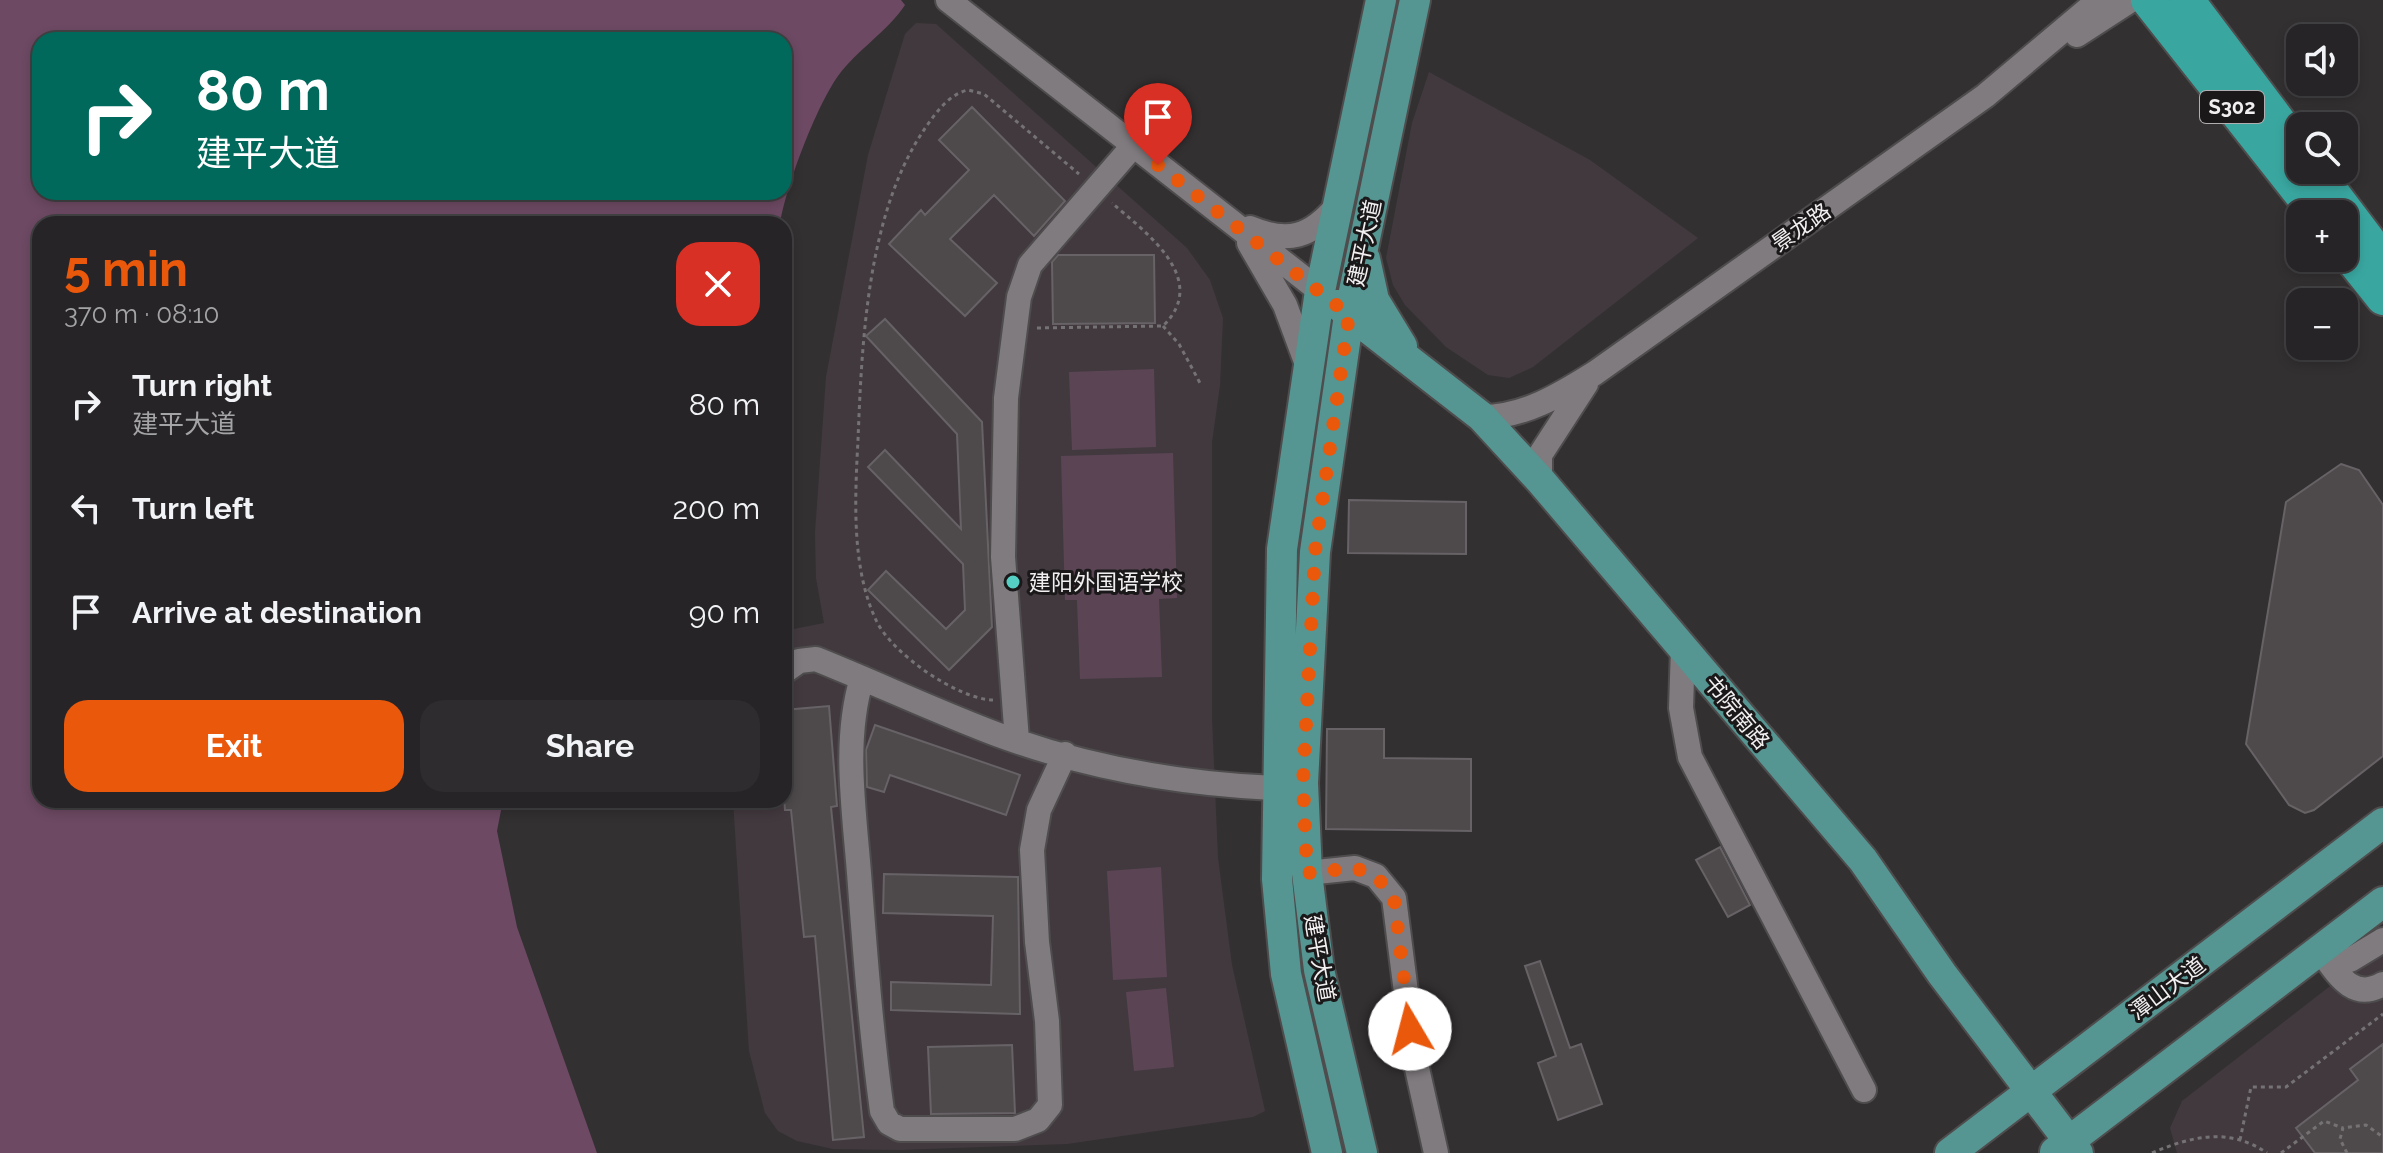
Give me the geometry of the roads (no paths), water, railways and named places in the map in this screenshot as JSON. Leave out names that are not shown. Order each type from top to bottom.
[{"type":"highway","name":"S302","points":[[2148,0],[2306,200]]},
{"type":"highway","name":"S302","points":[[2187,0],[2286,131]]},
{"type":"highway","points":[[2326,184],[2383,260]]},
{"type":"highway","points":[[2358,267],[2383,298]]},
{"type":"main road","name":"建平大道","points":[[1327,1153],[1286,974],[1277,879],[1275,788],[1282,549],[1320,291],[1381,0]]},
{"type":"main road","name":"建平大道","points":[[1362,1153],[1319,970],[1307,873],[1303,783],[1315,552],[1349,315],[1415,0]]},
{"type":"main road","points":[[1364,245],[1374,300],[1414,364]]},
{"type":"main road","name":"书院南路","points":[[1320,291],[1482,417],[1540,480],[1954,963],[2076,1146]]},
{"type":"main road","points":[[1338,392],[1351,360],[1367,351],[1394,355],[1414,364]]},
{"type":"main road","name":"潭山大道","points":[[1950,1153],[2383,823]]},
{"type":"main road","points":[[2076,1146],[2383,902]]},
{"type":"street","points":[[948,0],[1320,291]]},
{"type":"street","name":"景龙路","points":[[1482,417],[1503,417],[1526,409],[1559,395],[1595,373],[1985,96],[2099,0]]},
{"type":"street","points":[[1985,96],[2131,0]]},
{"type":"street","points":[[1017,740],[1003,557],[1006,398],[1019,297],[1030,265],[1133,146]]},
{"type":"street","points":[[1234,221],[1259,231],[1293,238],[1305,235],[1322,224],[1337,206]]},
{"type":"street","points":[[1234,221],[1276,287],[1308,367]]},
{"type":"street","points":[[1540,480],[1540,455],[1570,404],[1595,373]]},
{"type":"street","points":[[1683,648],[1681,708],[1690,757],[1864,1090]]},
{"type":"street","points":[[792,666],[799,661],[816,659],[1017,740],[1065,754],[1202,785],[1275,788]]},
{"type":"street","points":[[862,678],[852,713],[853,789],[862,916],[882,1111],[889,1123],[900,1129],[1015,1129],[1038,1120],[1050,1105],[1047,1021],[1037,942],[1032,850],[1039,810],[1065,754]]},
{"type":"street","points":[[1307,873],[1355,868],[1376,876],[1394,898],[1414,1055],[1436,1153]]},
{"type":"street","points":[[2325,946],[2350,960],[2383,940]]},
{"type":"street","points":[[2325,946],[2351,988],[2366,991],[2383,984]]},
{"type":"place","name":"建阳外国语学校","points":[[1013,582]]}]
